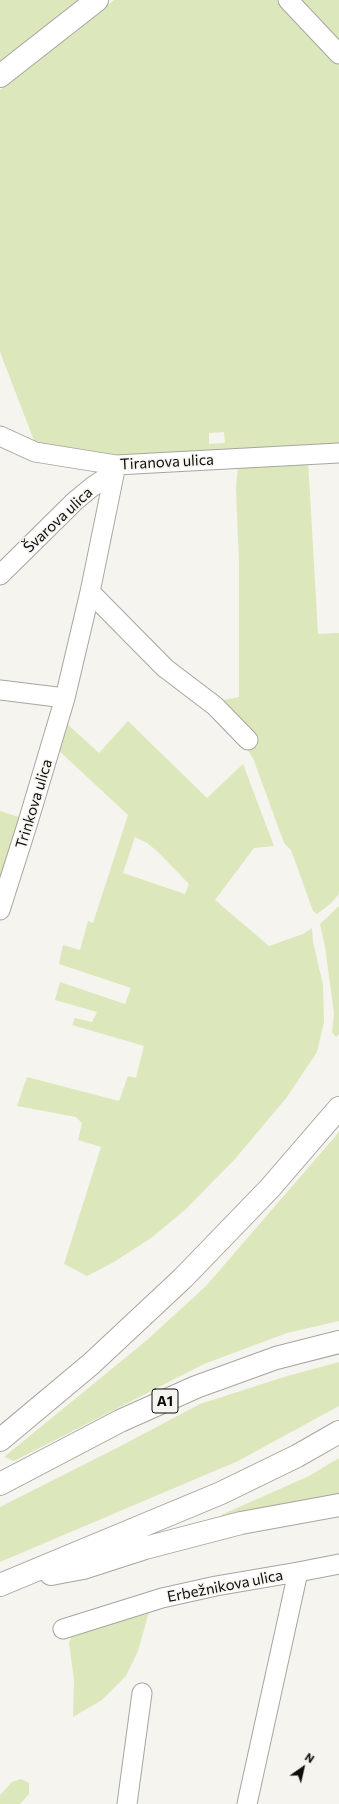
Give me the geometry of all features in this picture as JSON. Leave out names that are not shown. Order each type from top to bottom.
[{"type":"main road","points":[[0,76],[97,0]]},
{"type":"main road","points":[[0,1440],[91,1364],[183,1278],[270,1188],[339,1108]]},
{"type":"main road","name":"A1","points":[[0,1484],[120,1421],[196,1387],[276,1358],[339,1342]]},
{"type":"main road","points":[[7,1583],[221,1493],[297,1456],[339,1432]]},
{"type":"main road","points":[[7,1583],[83,1568],[145,1548],[241,1523],[339,1505]]},
{"type":"street","points":[[288,0],[339,54]]},
{"type":"street","name":"Tiranova ulica","points":[[0,436],[35,452],[116,465],[339,453]]},
{"type":"street","name":"Švarova ulica","points":[[0,574],[75,502],[104,479],[116,465]]},
{"type":"street","name":"Trinkova ulica","points":[[0,910],[66,698],[90,592],[116,465]]},
{"type":"street","points":[[90,592],[165,668],[215,706],[248,740]]},
{"type":"street","points":[[0,690],[66,698]]},
{"type":"street","points":[[298,1572],[339,1564]]},
{"type":"street","name":"Erbežnikova ulica","points":[[63,1630],[162,1598],[216,1586],[298,1572],[247,1804]]},
{"type":"street","points":[[127,1804],[142,1693]]},
{"type":"green space","points":[[0,0],[82,0],[0,65]]},
{"type":"green space","points":[[114,0],[280,0],[339,62],[339,444],[118,457],[35,443],[0,352],[0,90]],"holes":[[[224,432],[225,443],[209,444],[209,433]]]},
{"type":"green space","points":[[294,0],[339,0],[339,47]]},
{"type":"green space","points":[[308,460],[318,634],[339,633],[339,894],[330,904],[317,914],[313,911],[291,850],[284,843],[253,758],[221,711],[224,700],[239,697],[239,565],[236,488],[238,465]]},
{"type":"green space","points":[[64,721],[99,753],[128,721],[207,798],[243,764],[274,846],[254,848],[215,900],[269,946],[303,934],[312,928],[313,942],[323,985],[324,1022],[317,1052],[287,1097],[235,1159],[185,1210],[151,1238],[114,1262],[87,1276],[64,1264],[101,1147],[78,1140],[82,1123],[76,1117],[17,1106],[27,1077],[119,1101],[128,1076],[136,1078],[144,1046],[72,1025],[75,1018],[92,1022],[97,1012],[55,1000],[60,982],[125,1004],[131,988],[59,964],[63,945],[80,950],[88,921],[93,923],[128,815],[56,748]],"holes":[[[135,837],[147,843],[158,852],[189,884],[185,894],[123,873]]]},
{"type":"green space","points":[[0,811],[22,818],[0,885]]},
{"type":"green space","points":[[339,906],[339,1034],[336,1037],[332,1032],[334,1013],[325,947],[320,924]]},
{"type":"green space","points":[[339,1132],[339,1321],[287,1333],[204,1364],[14,1461],[4,1457],[147,1340],[206,1286]]},
{"type":"green space","points":[[339,1362],[339,1406],[238,1461],[0,1562],[0,1507],[200,1404],[284,1377]]},
{"type":"green space","points":[[339,1458],[339,1499],[222,1519],[221,1515],[309,1476]]},
{"type":"green space","points":[[149,1612],[138,1651],[126,1676],[102,1700],[73,1717],[74,1680],[69,1643],[71,1638],[75,1633]]},
{"type":"green space","points":[[21,1779],[29,1783],[29,1794],[20,1804],[0,1804],[0,1795],[12,1782]]}]
